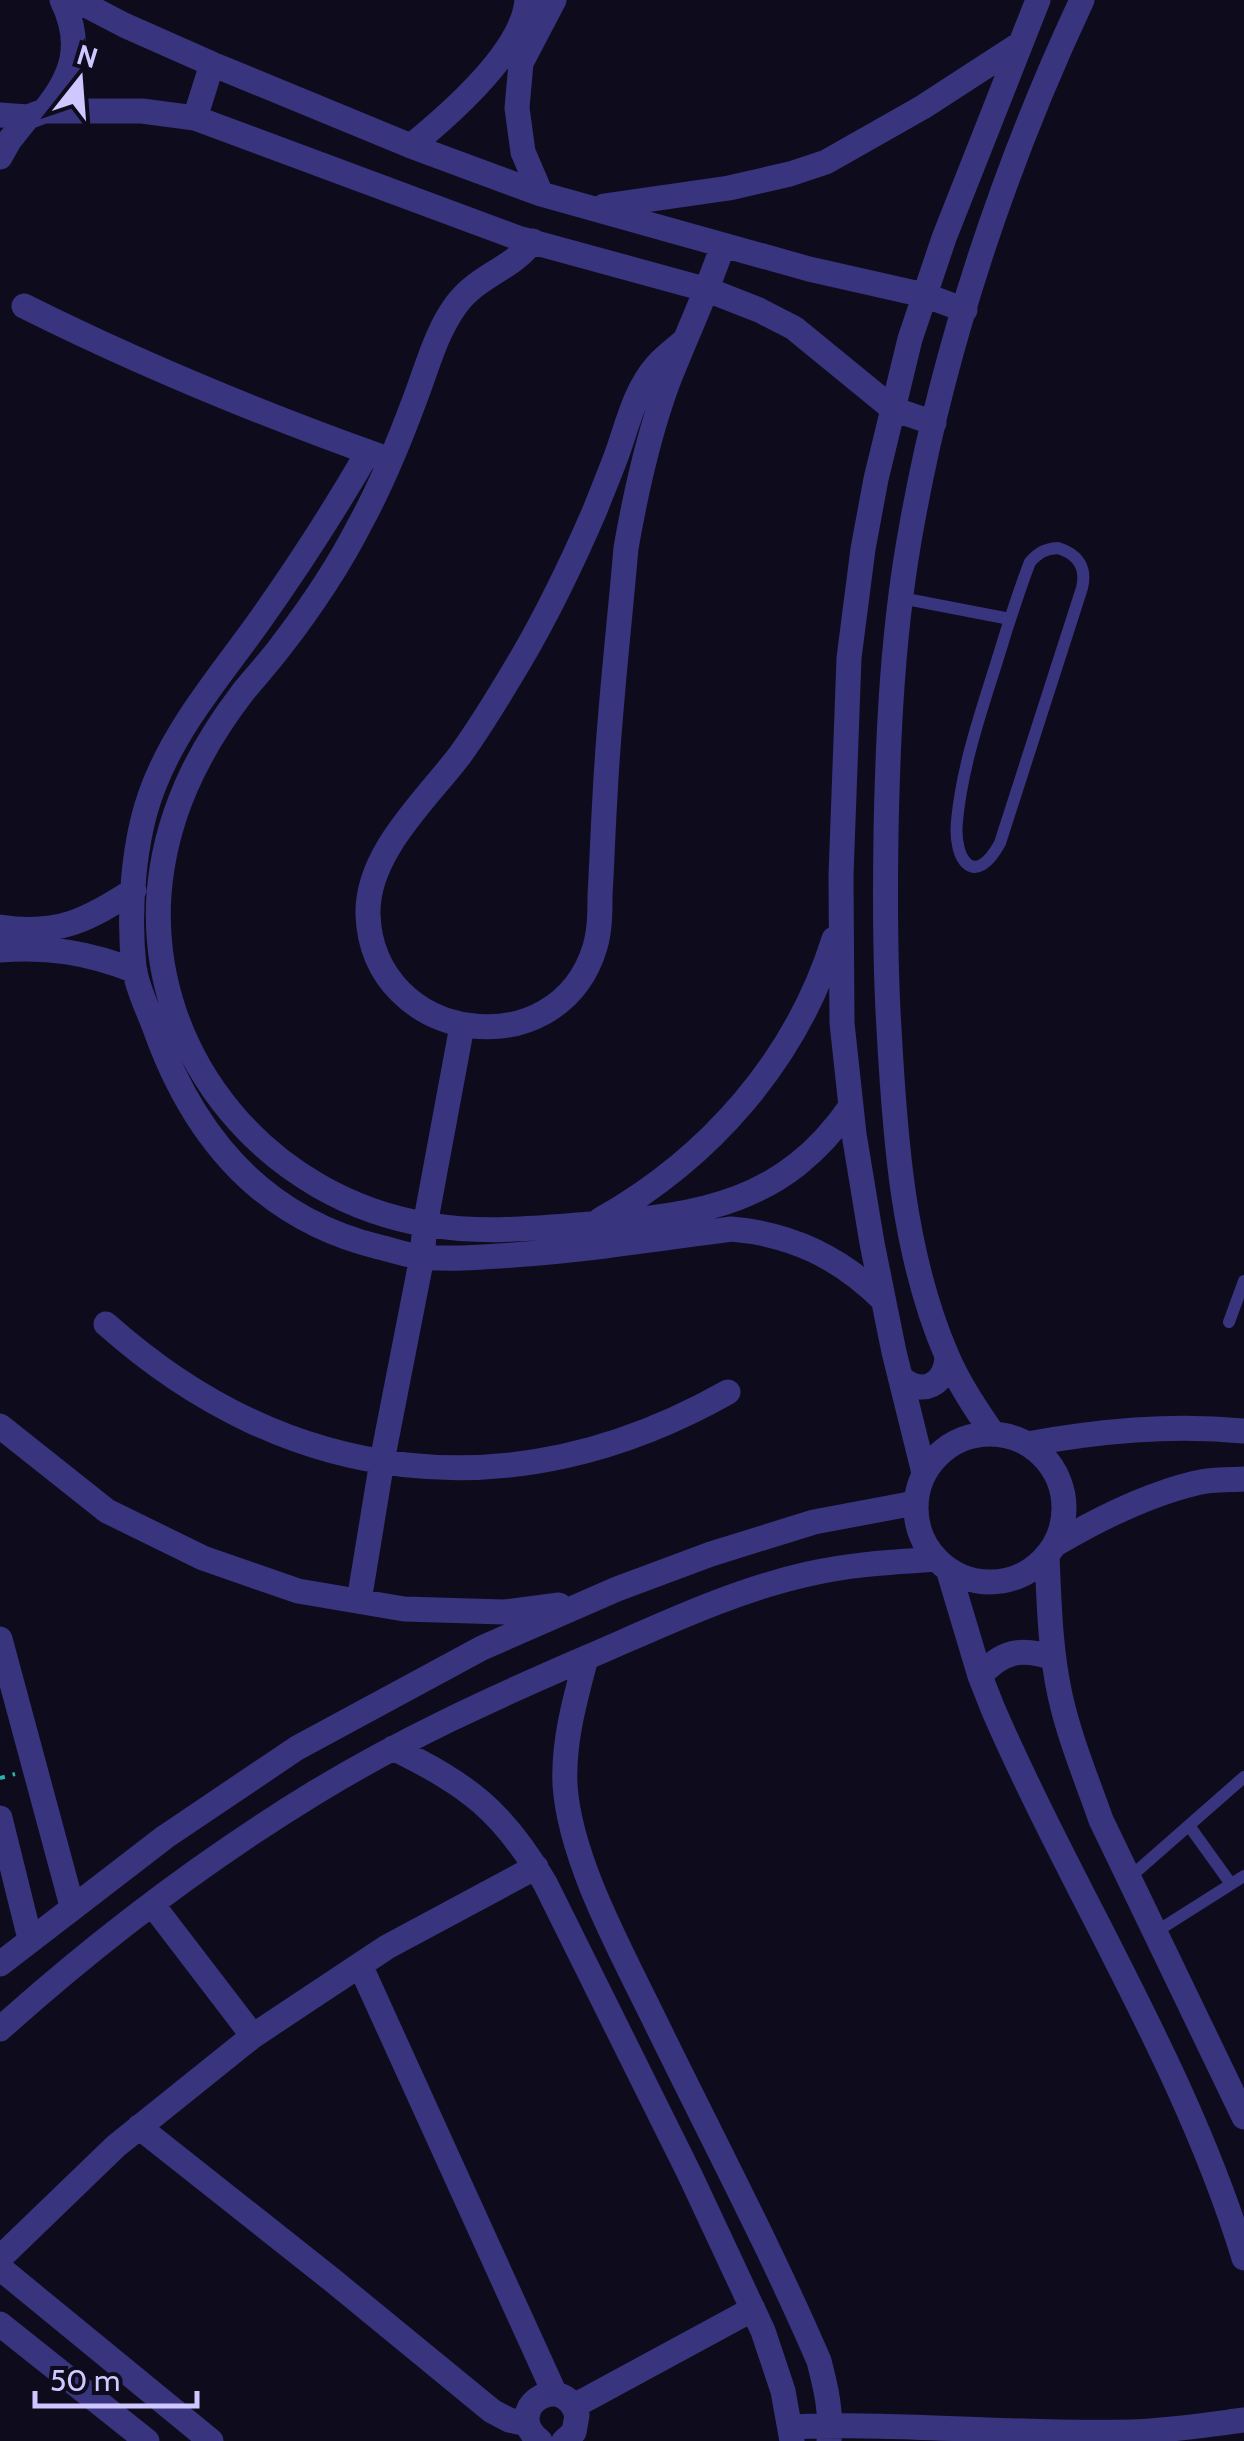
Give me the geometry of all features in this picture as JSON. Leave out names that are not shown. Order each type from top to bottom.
[{"type":"street","points":[[0,156],[8,141],[62,90],[72,66],[74,40],[62,0]]},
{"type":"street","points":[[76,0],[212,64],[410,146],[541,194],[809,269],[924,295],[965,310]]},
{"type":"street","points":[[410,146],[445,118],[486,76],[526,13],[527,0]]},
{"type":"street","points":[[541,194],[523,152],[516,108],[522,63],[554,0]]},
{"type":"street","points":[[924,1473],[872,1244],[842,1024],[840,920],[851,630],[876,478],[924,295],[1038,0]]},
{"type":"street","points":[[992,1434],[947,1356],[918,1268],[908,1222],[892,1083],[886,980],[887,768],[892,680],[912,524],[952,351],[1019,147],[1082,0]]},
{"type":"street","points":[[591,208],[729,188],[826,162],[923,107],[1020,44]]},
{"type":"street","points":[[195,118],[212,64]]},
{"type":"street","points":[[0,116],[142,111],[195,118],[518,238],[708,290],[760,310],[794,328],[893,409],[934,422]]},
{"type":"street","points":[[534,241],[522,255],[471,287],[444,323],[379,456],[360,525],[300,620],[229,712],[191,772],[168,833],[159,898],[159,930],[168,988],[182,1030],[208,1081],[234,1117],[277,1159],[327,1192],[376,1212],[425,1225],[473,1231],[593,1224],[720,1205],[768,1186],[808,1158],[852,1106]]},
{"type":"street","points":[[685,340],[656,365],[636,397],[596,508],[522,657],[462,751],[392,842],[374,877],[369,896],[370,935],[384,971],[410,1001],[462,1026],[486,1028],[533,1018],[571,990],[595,948],[600,926],[605,793],[626,548],[649,442],[723,245]]},
{"type":"street","points":[[24,306],[238,404],[379,456]]},
{"type":"street","points":[[379,456],[330,517],[193,712],[152,790],[140,844],[132,935],[135,971],[171,1072],[215,1141],[260,1190],[292,1212],[367,1244],[422,1258],[559,1252],[730,1229],[754,1231],[824,1254],[866,1282],[883,1300]]},
{"type":"street","points":[[0,927],[46,928],[80,921],[134,890]]},
{"type":"street","points":[[593,1224],[684,1163],[748,1097],[780,1053],[815,989],[840,920]]},
{"type":"street","points":[[0,950],[68,951],[135,971]]},
{"type":"street","points":[[359,1602],[462,1026]]},
{"type":"street","points":[[106,1324],[166,1374],[233,1414],[305,1443],[421,1466],[541,1461],[620,1442],[681,1418],[728,1392]]},
{"type":"street","points":[[900,1377],[917,1387],[936,1382],[947,1366],[947,1356]]},
{"type":"street","points":[[0,1426],[107,1510],[203,1558],[298,1591],[404,1609],[504,1612],[589,1602]]},
{"type":"street","points":[[1027,1444],[1130,1428],[1244,1431]]},
{"type":"street","points":[[1244,1479],[1199,1482],[1105,1516],[1051,1550],[1036,1566],[1008,1580],[977,1581],[942,1564],[927,1547],[916,1518],[924,1473],[952,1444],[965,1438],[1004,1435],[1027,1444],[1047,1461],[1061,1486],[1064,1515],[1051,1550],[1053,1658],[1061,1700],[1101,1820],[1244,2117]]},
{"type":"street","points":[[0,1964],[165,1837],[297,1748],[482,1648],[710,1554],[814,1522],[916,1503]]},
{"type":"street","points":[[1,2027],[193,1872],[316,1792],[483,1703],[683,1615],[806,1574],[865,1563],[942,1564]]},
{"type":"street","points":[[942,1564],[1009,1747],[1188,2114],[1221,2189],[1244,2258]]},
{"type":"street","points":[[0,1639],[72,1906]]},
{"type":"street","points":[[980,1676],[991,1664],[1021,1652],[1038,1652],[1053,1658]]},
{"type":"street","points":[[586,1658],[566,1743],[571,1827],[624,1958],[819,2361],[828,2392],[830,2433]]},
{"type":"street","points":[[393,1748],[471,1792],[500,1818],[536,1866],[763,2331],[783,2391],[791,2434],[1132,2432],[1244,2420]]},
{"type":"street","points":[[0,1818],[30,1939]]},
{"type":"street","points":[[0,2258],[116,2146],[253,2036],[388,1947],[536,1866]]},
{"type":"street","points":[[152,1904],[253,2036]]},
{"type":"street","points":[[360,1965],[577,2424],[564,2441]]},
{"type":"street","points":[[139,2128],[492,2411],[530,2434]]},
{"type":"street","points":[[0,2268],[211,2441]]},
{"type":"street","points":[[530,2434],[526,2416],[540,2397],[564,2400],[753,2310]]},
{"type":"street","points":[[0,2324],[147,2441]]},
{"type":"lane","points":[[1058,548],[1077,558],[1084,578],[1082,588],[1006,824],[994,854],[976,868],[968,865],[958,852],[958,806],[974,735],[1010,619],[1030,562],[1038,554],[1058,548]]},
{"type":"lane","points":[[901,598],[1010,619]]},
{"type":"lane","points":[[1229,1322],[1244,1281]]},
{"type":"lane","points":[[1128,1878],[1244,1778]]},
{"type":"lane","points":[[1154,1933],[1238,1880],[1190,1827]]}]
